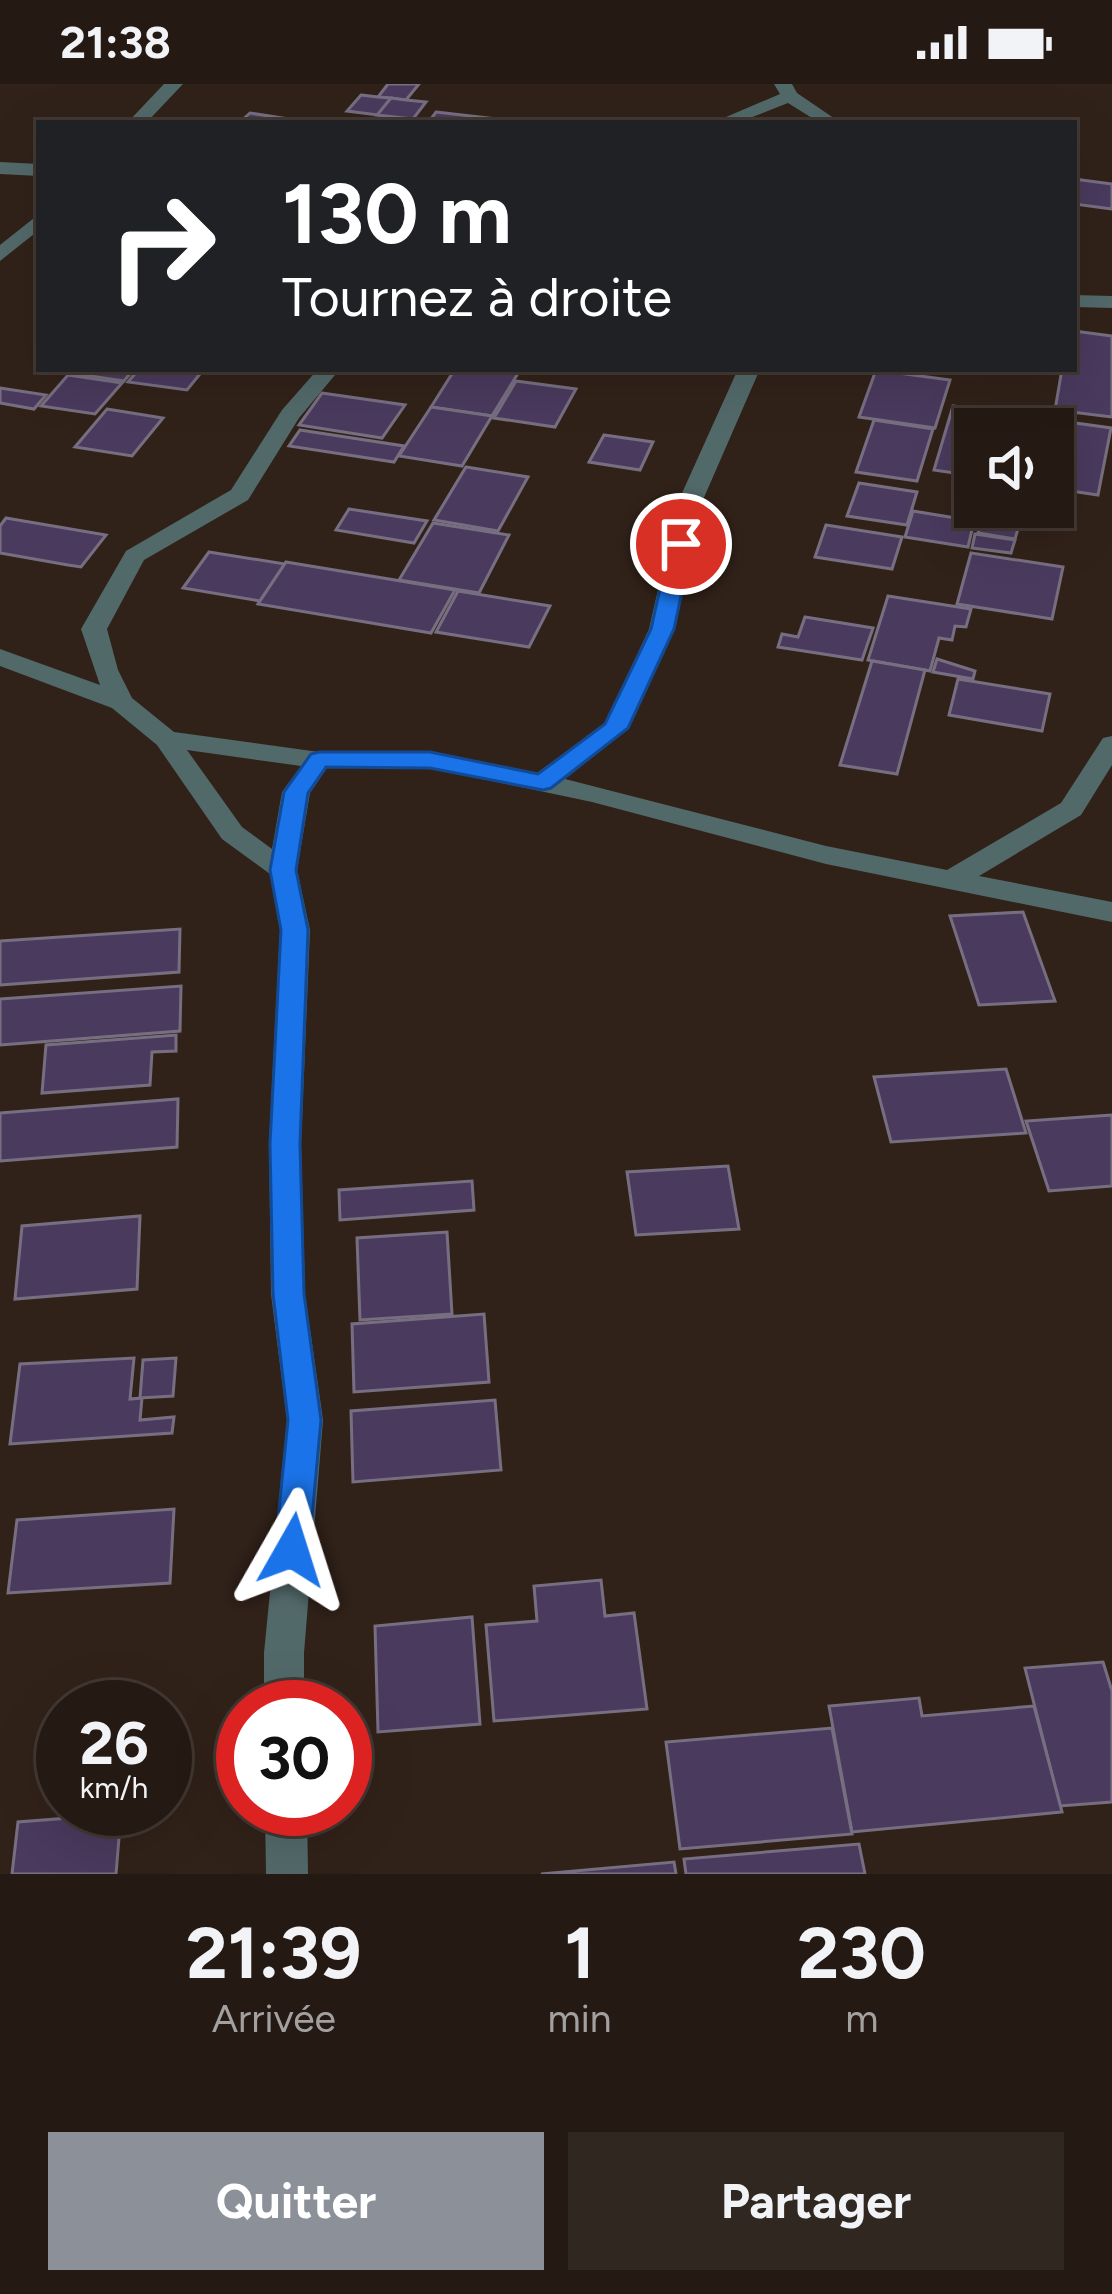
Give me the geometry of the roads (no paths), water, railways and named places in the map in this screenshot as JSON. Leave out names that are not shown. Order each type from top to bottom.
[{"type":"street","points":[[139,120],[175,84]]},
{"type":"street","points":[[727,120],[786,90],[828,120]]},
{"type":"street","points":[[0,167],[36,170]]},
{"type":"street","points":[[0,255],[36,223]]},
{"type":"street","points":[[1077,301],[1112,302]]},
{"type":"street","points":[[121,702],[105,670],[94,629],[134,556],[240,495],[290,415],[326,372]]},
{"type":"street","points":[[543,782],[616,728],[662,629],[690,502],[748,372]]},
{"type":"street","points":[[0,657],[121,702],[166,739],[232,832],[283,870]]},
{"type":"street","points":[[166,739],[319,760],[430,760],[543,782],[826,855],[1112,911]]},
{"type":"street","points":[[953,879],[1071,809],[1112,744]]},
{"type":"street","points":[[284,1680],[305,1420],[288,1294],[285,1144],[295,930],[283,870],[296,792],[319,760]]},
{"type":"street","points":[[286,1836],[287,1874]]}]
